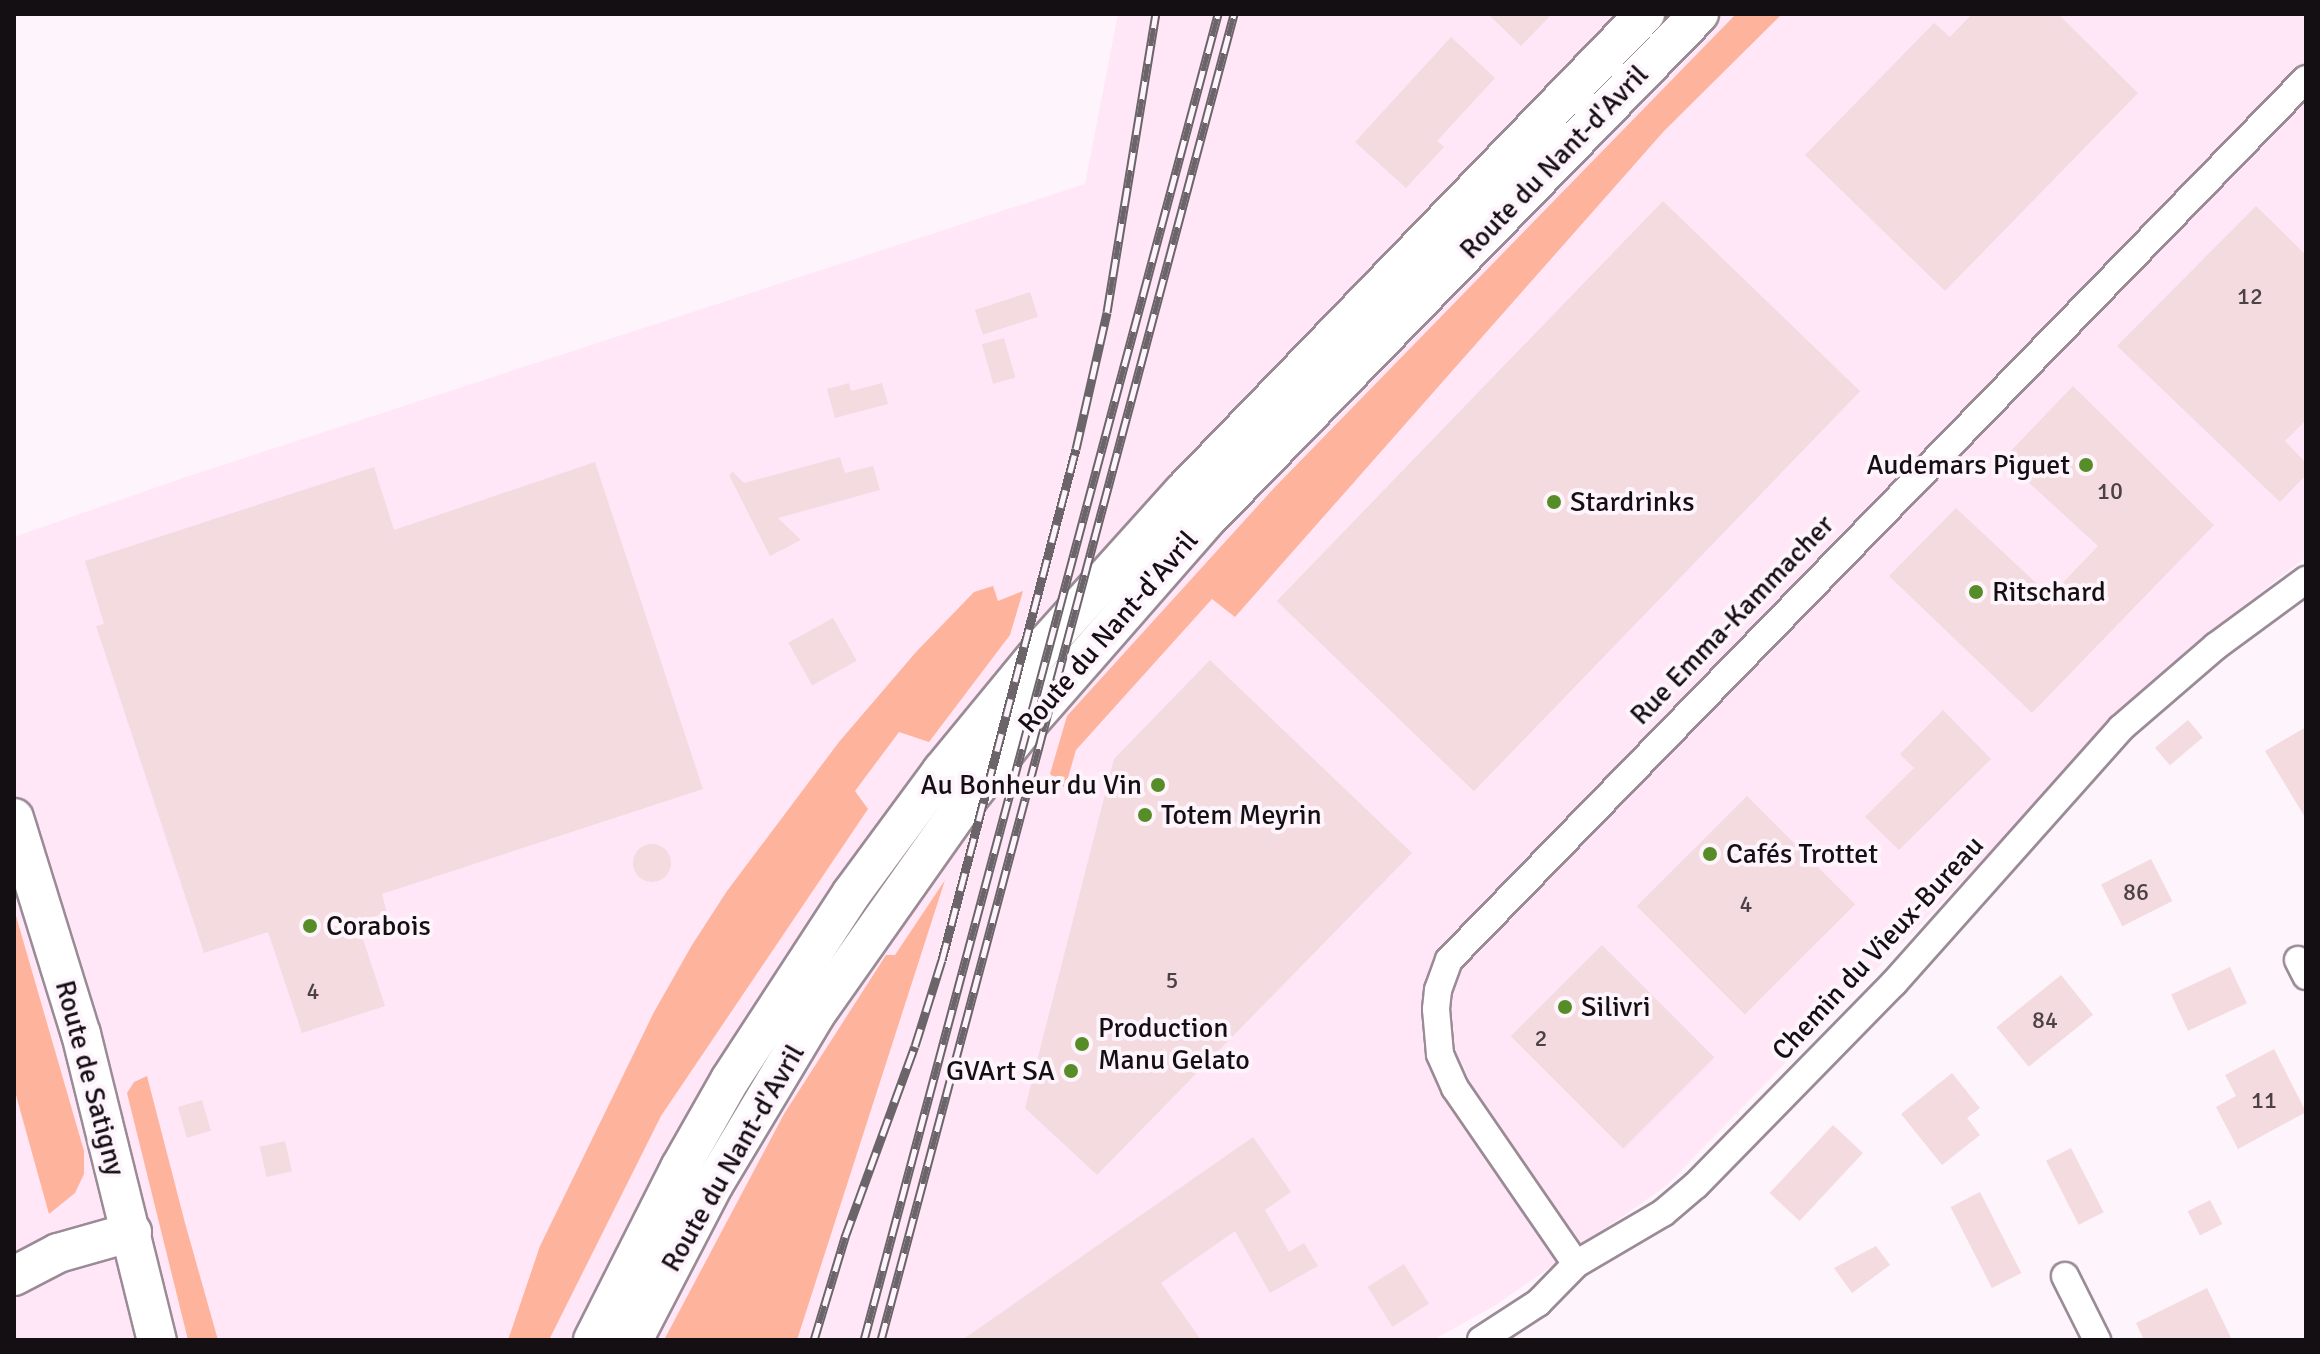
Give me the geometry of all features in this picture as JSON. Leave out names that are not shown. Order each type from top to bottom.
[{"type":"main road","name":"Route du Nant-d'Avril","points":[[593,1340],[680,1168],[730,1080],[852,893],[942,771],[1047,643],[1183,492],[1645,14]]},
{"type":"main road","name":"Route du Nant-d'Avril","points":[[633,1340],[714,1184],[815,1015],[883,914],[1023,729],[1207,519],[1699,14]]},
{"type":"main road","name":"Route de Satigny","points":[[14,818],[81,1034],[157,1340]]},
{"type":"main road","points":[[14,1276],[58,1253],[132,1232]]},
{"type":"street","name":"Rue Emma-Kammacher","points":[[1576,1264],[1455,1088],[1440,1054],[1436,1009],[1438,990],[1449,960],[2306,79]]},
{"type":"street","name":"Chemin du Vieux-Bureau","points":[[1481,1340],[1538,1303],[1576,1264],[1663,1213],[1696,1185],[1894,983],[2121,728],[2216,646],[2306,580]]},
{"type":"street","points":[[2065,1276],[2097,1340]]},
{"type":"shaded area","points":[[1118,14],[2306,14],[2306,557],[2183,653],[1666,1186],[1496,1305],[1433,1340],[14,1340],[14,537],[183,478],[1085,184]]},
{"type":"shaded area","points":[[1736,14],[1782,14],[1664,131],[1235,617],[1212,599],[1076,750],[1065,788],[1050,774],[1067,716],[1274,488]]},
{"type":"shaded area","points":[[993,586],[998,601],[1023,591],[1010,635],[929,742],[899,732],[855,791],[868,809],[661,1116],[549,1340],[508,1340],[540,1246],[654,1012],[692,945],[727,891],[839,742],[916,652],[974,592]]},
{"type":"shaded area","points":[[945,880],[797,1340],[664,1340],[784,1114],[886,955],[895,955]]},
{"type":"shaded area","points":[[14,909],[84,1151],[84,1174],[75,1193],[49,1214],[14,1088]]},
{"type":"shaded area","points":[[147,1076],[218,1340],[188,1340],[127,1093],[134,1082]]},
{"type":"building","points":[[1488,14],[1552,14],[1521,46]]},
{"type":"building","points":[[1972,14],[2058,14],[2138,93],[1945,291],[1805,155],[1934,23],[1950,37]]},
{"type":"building","points":[[1451,37],[1495,78],[1437,141],[1444,147],[1406,188],[1355,142]]},
{"type":"building","points":[[1663,201],[1860,391],[1474,791],[1277,601]]},
{"type":"building","points":[[2256,206],[2306,255],[2306,420],[2285,441],[2306,463],[2306,475],[2280,502],[2117,346]]},
{"type":"building","points":[[1030,292],[1038,317],[983,335],[975,310]]},
{"type":"building","points":[[1004,338],[1015,377],[993,384],[982,344]]},
{"type":"building","points":[[849,383],[851,391],[882,383],[888,404],[835,418],[827,389]]},
{"type":"building","points":[[2073,386],[2214,525],[2032,713],[1889,576],[1956,508],[2050,596],[2098,546],[2003,459]]},
{"type":"building","points":[[840,457],[845,473],[873,466],[880,490],[778,518],[801,540],[770,556],[729,475],[733,472],[744,483]]},
{"type":"building","points":[[595,462],[703,789],[382,894],[387,913],[357,921],[385,1006],[302,1033],[268,932],[204,953],[96,626],[104,624],[85,561],[374,467],[394,530]]},
{"type":"building","points":[[833,618],[857,661],[812,686],[788,643]]},
{"type":"building","points":[[1210,660],[1412,853],[1097,1175],[1025,1108],[1114,759]]},
{"type":"building","points":[[1943,710],[1991,759],[1899,850],[1865,817],[1914,768],[1900,754]]},
{"type":"building","points":[[2188,720],[2203,738],[2170,765],[2155,748]]},
{"type":"building","points":[[2306,727],[2306,819],[2265,751]]},
{"type":"building","points":[[1747,796],[1855,904],[1745,1014],[1637,906]]},
{"type":"building","points":[[652,844],[665,850],[671,863],[665,876],[652,882],[639,876],[633,863],[639,850]]},
{"type":"building","points":[[2151,859],[2172,901],[2122,926],[2101,884]]},
{"type":"building","points":[[1602,945],[1714,1057],[1623,1149],[1511,1036]]},
{"type":"building","points":[[2230,967],[2247,1003],[2188,1031],[2171,994]]},
{"type":"building","points":[[2061,975],[2093,1015],[2029,1067],[1996,1027]]},
{"type":"building","points":[[2274,1049],[2306,1112],[2238,1149],[2216,1107],[2236,1096],[2225,1075]]},
{"type":"building","points":[[1952,1073],[1980,1108],[1967,1118],[1980,1135],[1942,1165],[1901,1114]]},
{"type":"building","points":[[202,1100],[211,1131],[187,1138],[178,1107]]},
{"type":"building","points":[[1833,1125],[1863,1153],[1800,1221],[1770,1193]]},
{"type":"building","points":[[1253,1137],[1291,1192],[1265,1210],[1289,1252],[1304,1243],[1318,1266],[1270,1293],[1235,1231],[1161,1283],[1201,1340],[962,1340]]},
{"type":"building","points":[[285,1141],[292,1171],[267,1177],[260,1147]]},
{"type":"building","points":[[2071,1148],[2104,1212],[2079,1225],[2046,1161]]},
{"type":"building","points":[[1980,1192],[2021,1273],[1992,1288],[1951,1207]]},
{"type":"building","points":[[2210,1200],[2222,1224],[2200,1235],[2188,1211]]},
{"type":"building","points":[[1876,1246],[1890,1265],[1852,1293],[1834,1268]]},
{"type":"building","points":[[1404,1264],[1429,1304],[1392,1327],[1368,1287]]},
{"type":"building","points":[[2207,1288],[2232,1340],[2144,1340],[2136,1323]]},
{"type":"railway","points":[[814,1340],[845,1237],[915,1046],[942,960],[1076,449],[1107,312],[1156,14]]},
{"type":"railway","points":[[864,1340],[1218,14]]},
{"type":"railway","points":[[881,1340],[1234,14]]},
{"type":"place","name":"Audemars Piguet","points":[[2086,465]]},
{"type":"place","name":"Stardrinks","points":[[1554,502]]},
{"type":"place","name":"Ritschard","points":[[1976,592]]},
{"type":"place","name":"Au Bonheur du Vin","points":[[1158,785]]},
{"type":"place","name":"Totem Meyrin","points":[[1145,815]]},
{"type":"place","name":"Cafés Trottet","points":[[1710,854]]},
{"type":"place","name":"Corabois","points":[[310,926]]},
{"type":"place","name":"Silivri","points":[[1565,1007]]},
{"type":"place","name":"Production Manu Gelato","points":[[1082,1044]]},
{"type":"place","name":"GVArt SA","points":[[1071,1071]]}]
